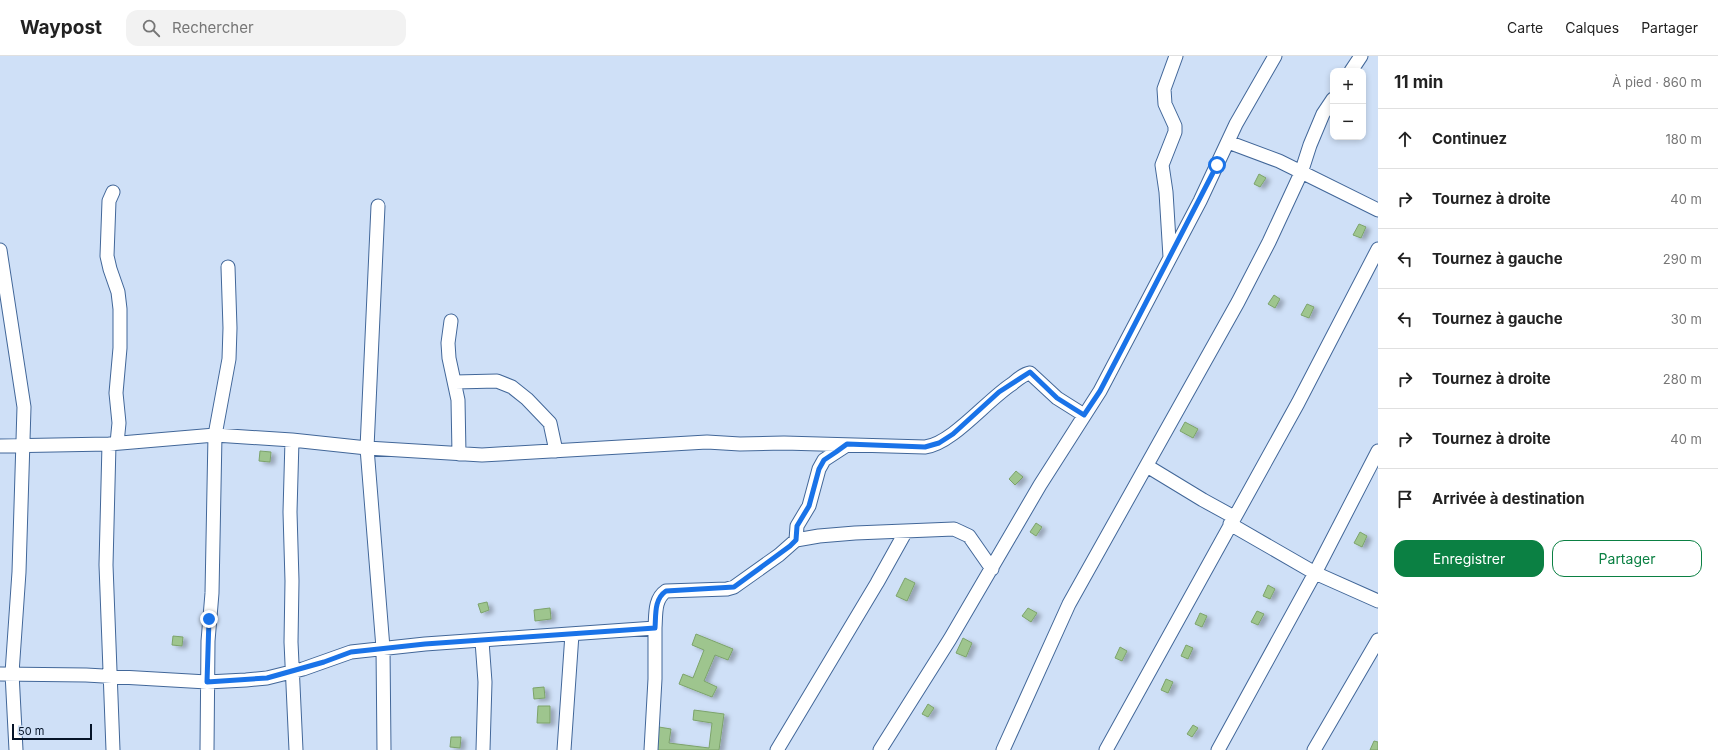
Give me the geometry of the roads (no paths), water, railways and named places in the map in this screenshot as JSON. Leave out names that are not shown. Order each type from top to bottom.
[{"type":"street","points":[[1170,257],[1166,192],[1162,164],[1175,132],[1175,126],[1165,104],[1164,88],[1176,56]]},
{"type":"street","points":[[880,750],[923,683],[992,569],[1040,485],[1100,391],[1170,257],[1236,124],[1275,56]]},
{"type":"street","points":[[1353,68],[1361,56]]},
{"type":"street","points":[[1003,750],[1069,604],[1238,302],[1269,242],[1301,173],[1310,145],[1323,114],[1330,104]]},
{"type":"street","points":[[1228,142],[1279,161],[1301,173],[1377,207]]},
{"type":"street","points":[[113,192],[109,201],[107,256],[118,292],[120,309],[120,348],[116,393],[119,423],[113,443],[106,565],[113,750]]},
{"type":"street","points":[[378,206],[368,448],[383,648],[384,750]]},
{"type":"street","points":[[1106,750],[1298,403],[1378,249]]},
{"type":"street","points":[[0,250],[24,407],[19,572],[6,673],[16,750]]},
{"type":"street","points":[[207,750],[207,682],[212,593],[215,435],[229,359],[230,328],[228,268]]},
{"type":"street","points":[[451,321],[448,343],[449,358],[458,400],[460,454]]},
{"type":"street","points":[[0,446],[113,443],[215,435],[292,440],[368,448],[482,455],[701,442],[740,444],[759,442],[925,447],[939,443],[953,434],[999,392],[1030,372],[1057,398],[1084,415]]},
{"type":"street","points":[[455,382],[497,381],[512,387],[532,403],[550,423],[556,451]]},
{"type":"street","points":[[292,440],[290,512],[292,671],[296,750]]},
{"type":"street","points":[[796,540],[797,526],[809,506],[816,479],[824,460],[823,444]]},
{"type":"street","points":[[824,460],[847,444]]},
{"type":"street","points":[[1218,750],[1315,573],[1378,451]]},
{"type":"street","points":[[1147,466],[1315,573],[1378,601]]},
{"type":"street","points":[[651,750],[657,603],[660,595],[666,591],[734,587],[779,555],[796,540],[819,536],[948,528],[960,531],[973,541],[981,555],[992,569]]},
{"type":"street","points":[[777,750],[877,583],[906,531]]},
{"type":"street","points":[[6,673],[207,682],[267,678],[324,662],[351,652],[383,648],[655,628]]},
{"type":"street","points":[[564,750],[572,634]]},
{"type":"street","points":[[1314,750],[1378,640]]},
{"type":"street","points":[[482,641],[484,682],[483,750]]}]
